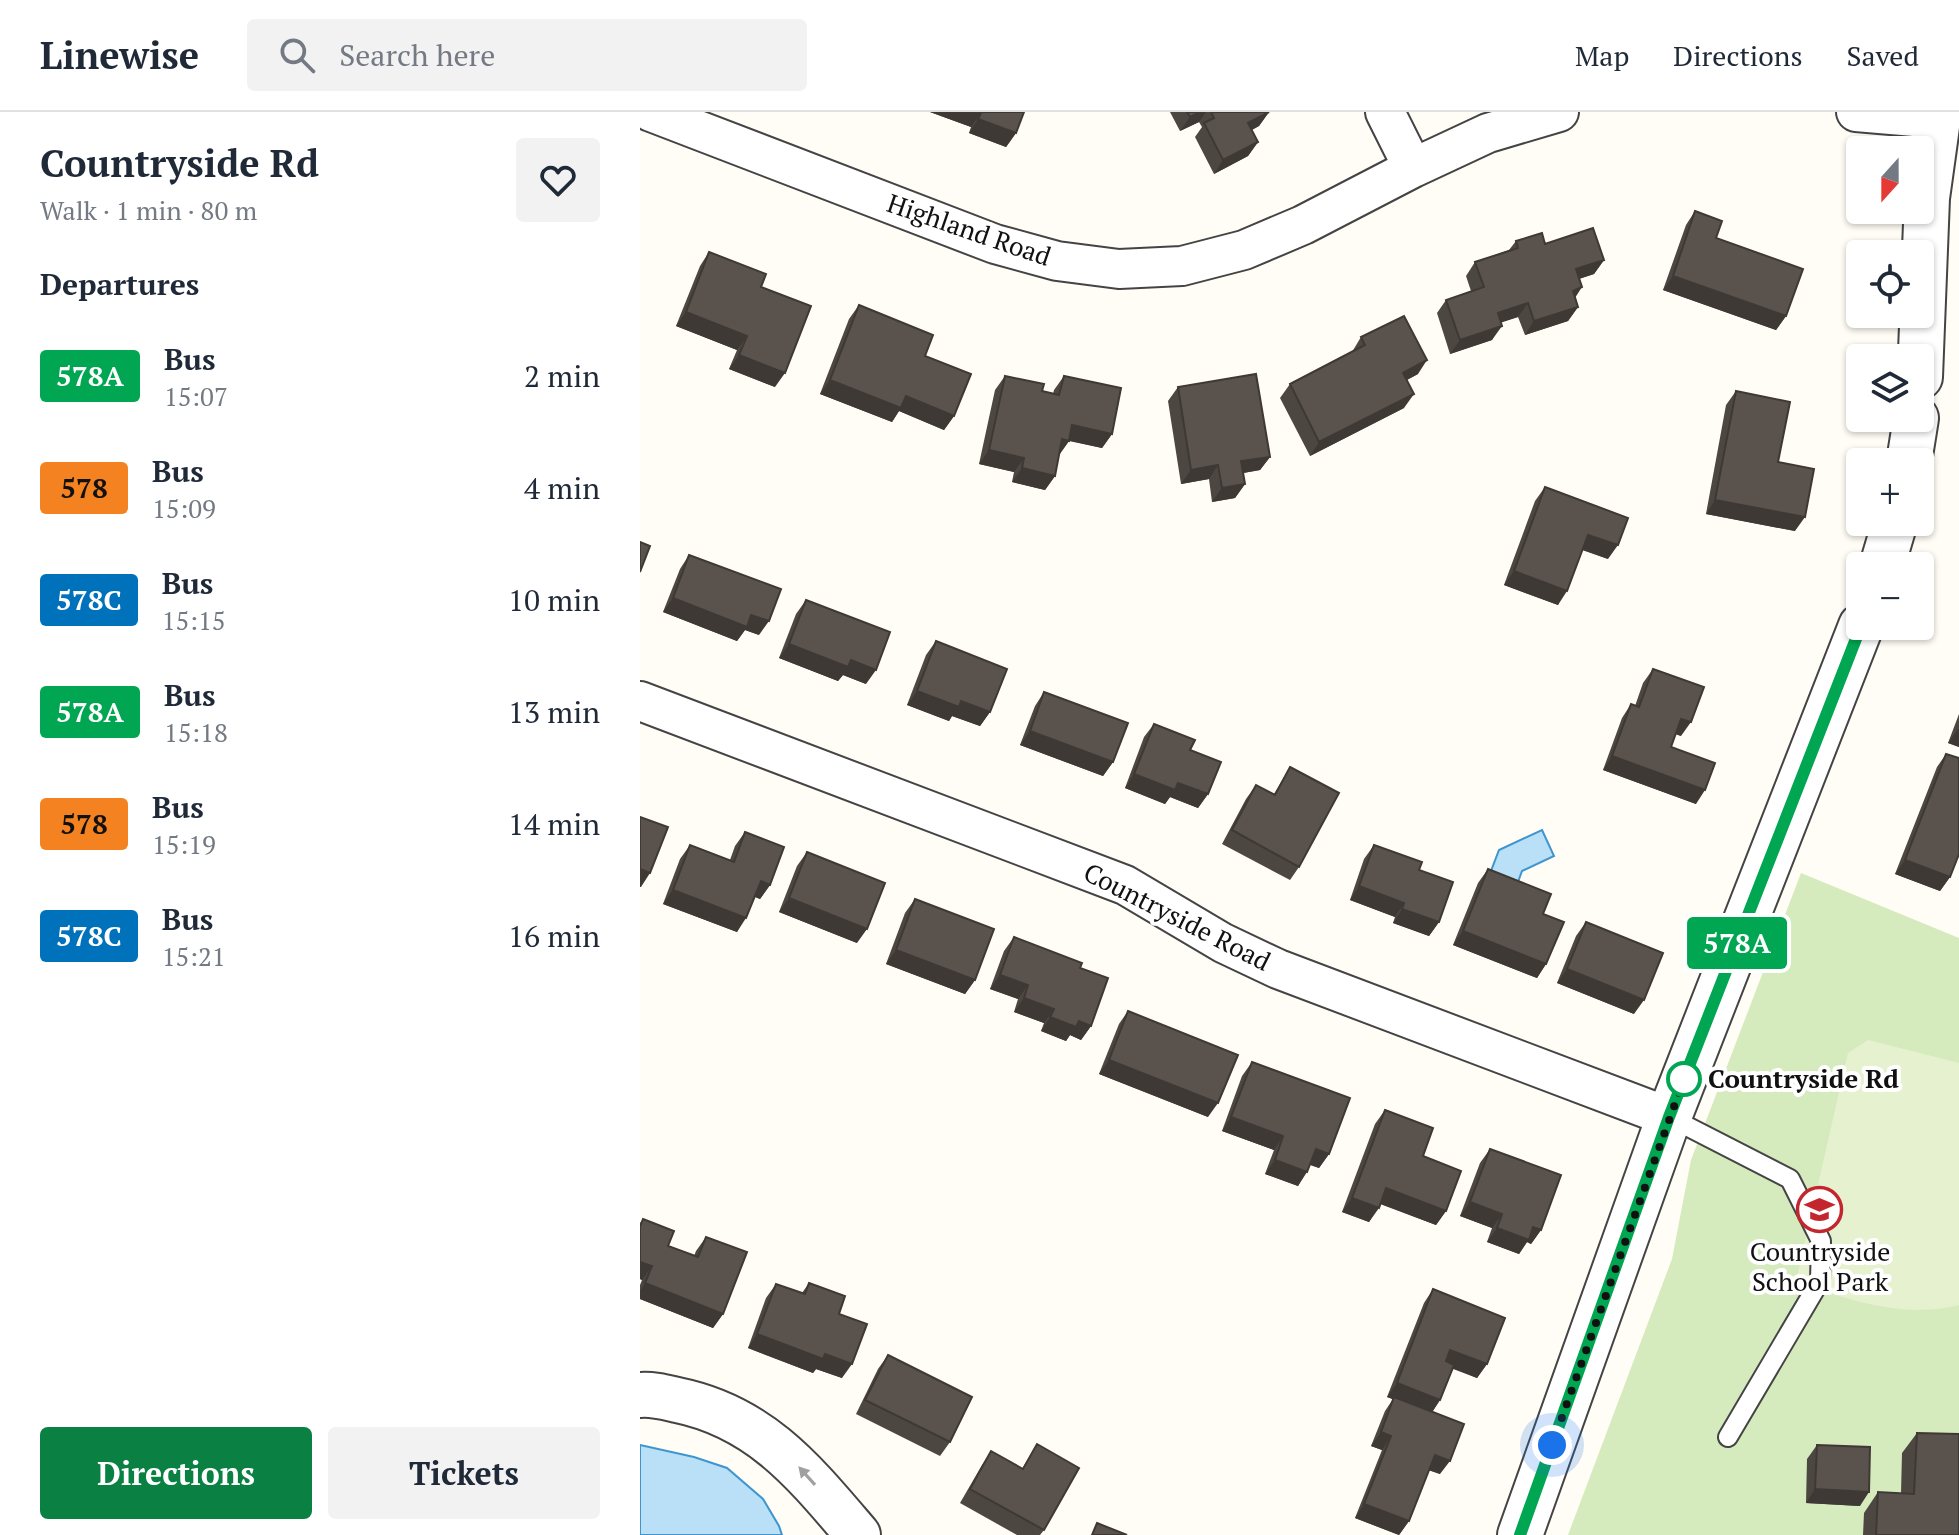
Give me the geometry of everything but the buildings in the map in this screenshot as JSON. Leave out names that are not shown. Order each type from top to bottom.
[{"type":"street","name":"Highland Road","points":[[651,112],[995,244],[1057,261],[1119,269],[1182,266],[1244,250],[1303,225],[1488,133],[1559,112]]},
{"type":"street","points":[[1385,112],[1413,168]]},
{"type":"street","points":[[1856,112],[1939,116],[1927,198],[1921,344]]},
{"type":"street","points":[[1520,1535],[1669,1117],[1856,640]]},
{"type":"street","name":"Countryside Road","points":[[640,701],[1125,885],[1223,943],[1278,969],[1669,1117]]},
{"type":"street","points":[[640,1395],[651,1394],[703,1405],[749,1428],[792,1461],[858,1535]]},
{"type":"lane","points":[[1669,1117],[1790,1179],[1821,1241],[1820,1281],[1728,1437]]},
{"type":"green space","name":"Countryside School Park","points":[[1801,873],[1959,938],[1959,1535],[1568,1535],[1672,1259],[1691,1160]]},
{"type":"green space","points":[[1868,1040],[1959,1063],[1959,1305],[1938,1309],[1897,1309],[1855,1301],[1796,1281],[1848,1053]]},
{"type":"water","points":[[1542,830],[1554,856],[1522,871],[1518,882],[1491,871],[1499,850]]},
{"type":"water","points":[[640,1445],[727,1468],[763,1499],[782,1535],[640,1535]]},
{"type":"bus line","name":"578A","points":[[1520,1535],[1669,1117],[1856,640]]},
{"type":"place","name":"Countryside Rd","points":[[1684,1079]]},
{"type":"place","name":"Countryside School Park","points":[[1820,1209]]},
{"type":"route","points":[[1552,1445],[1684,1079]]}]
